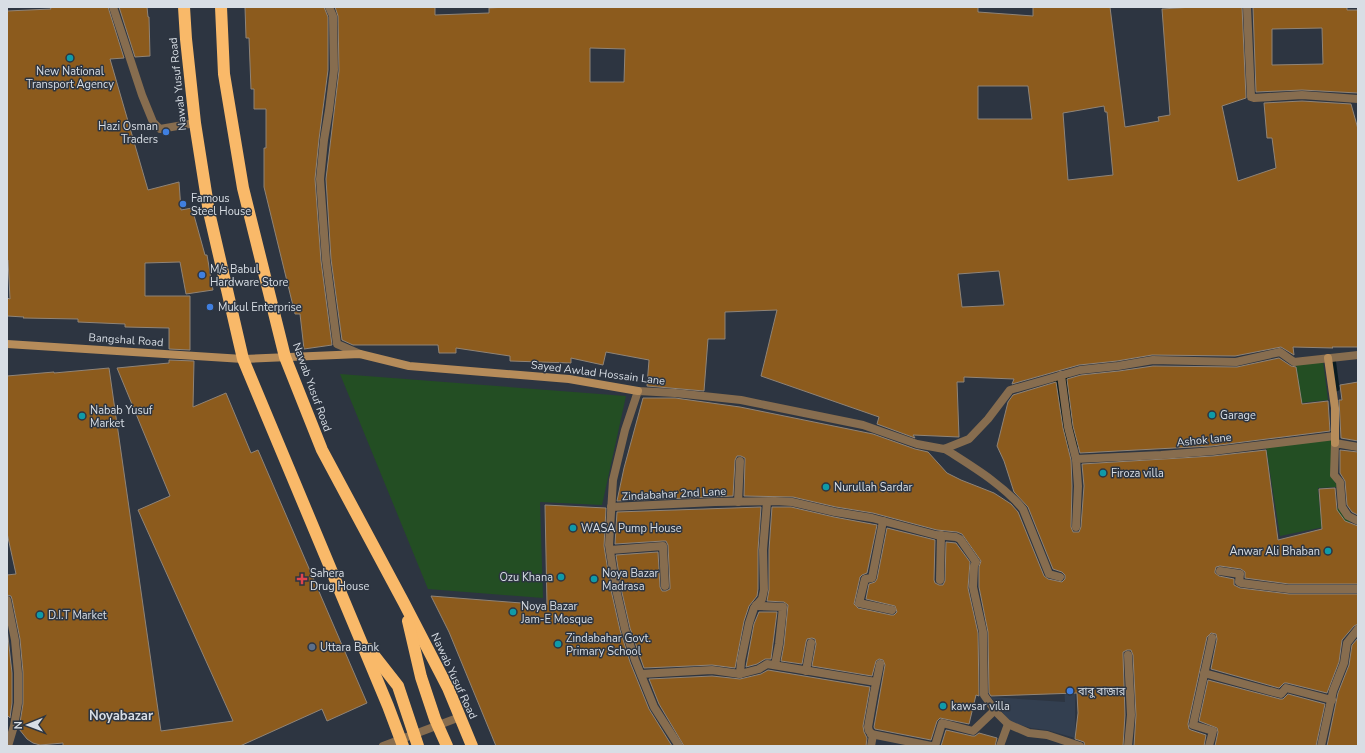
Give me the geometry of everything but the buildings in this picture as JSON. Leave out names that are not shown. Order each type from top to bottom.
[{"type":"highway","name":"Nawab Yusuf Road","points":[[184,7],[195,123],[209,212],[243,359],[402,742]]},
{"type":"highway","name":"Nawab Yusuf Road","points":[[221,7],[224,74],[243,188],[285,357],[322,450],[448,688],[472,746]]},
{"type":"highway","points":[[404,603],[421,677],[447,746]]},
{"type":"highway","points":[[358,635],[398,686],[418,746]]},
{"type":"street","points":[[113,7],[142,95],[153,122],[160,129],[195,123]]},
{"type":"street","points":[[329,7],[333,16],[334,70],[320,179],[326,260],[337,344],[360,354]]},
{"type":"street","points":[[1247,7],[1251,96],[1254,98],[1302,95],[1358,99]]},
{"type":"street","name":"Bangshal Road","points":[[7,344],[243,359]]},
{"type":"street","points":[[945,449],[969,439],[988,419],[1010,390],[1080,370],[1153,360],[1236,362],[1280,352],[1294,362],[1358,355]]},
{"type":"street","name":"Sayed Awlad Hossain Lane","points":[[243,359],[360,354],[409,366],[569,379],[638,391],[742,400],[863,424],[917,444],[945,449],[998,484],[1023,509],[1049,574],[1060,577]]},
{"type":"street","points":[[1328,358],[1335,408],[1334,476],[1340,482],[1342,507],[1348,516],[1358,522]]},
{"type":"street","points":[[1061,375],[1068,427],[1076,459],[1078,486],[1076,527]]},
{"type":"street","name":"Zindabahar 2nd Lane","points":[[638,391],[613,480],[610,550],[625,630],[654,707],[679,746]]},
{"type":"street","name":"Ashok lane","points":[[1076,459],[1161,455],[1335,440],[1358,447]]},
{"type":"street","name":"Zindabahar 2nd Lane","points":[[738,502],[740,461]]},
{"type":"street","name":"Zindabahar 2nd Lane","points":[[612,507],[738,502],[792,502],[960,539],[976,562],[974,566],[973,587],[983,632],[984,696],[1008,724],[1028,733],[1047,735],[1080,746]]},
{"type":"street","points":[[740,674],[741,661],[749,623],[756,605],[762,599],[764,590],[763,550],[767,502]]},
{"type":"street","points":[[883,521],[872,578],[865,579],[859,603],[892,610]]},
{"type":"street","points":[[940,580],[942,535]]},
{"type":"street","points":[[610,550],[663,546],[665,586]]},
{"type":"street","points":[[1220,571],[1240,574],[1239,582],[1241,583],[1289,589],[1358,589]]},
{"type":"street","points":[[7,600],[15,640],[18,673],[18,703],[14,726],[8,746]]},
{"type":"street","points":[[756,605],[783,607],[775,665]]},
{"type":"street","points":[[1321,746],[1339,673],[1344,663],[1347,643],[1358,629]]},
{"type":"street","points":[[1209,746],[1213,731],[1193,725],[1212,638]]},
{"type":"street","points":[[806,671],[811,643]]},
{"type":"street","points":[[1128,655],[1131,715],[1128,746]]},
{"type":"street","points":[[641,674],[712,670],[740,674],[759,669],[766,664],[876,682]]},
{"type":"street","points":[[872,746],[873,735],[869,732],[868,728],[880,664]]},
{"type":"street","points":[[1204,673],[1281,694],[1286,688],[1332,700]]},
{"type":"street","points":[[935,746],[942,723],[973,731],[995,710]]},
{"type":"street","points":[[383,746],[402,742],[414,733],[460,717]]},
{"type":"street","points":[[1000,746],[1008,724]]},
{"type":"street","points":[[872,734],[931,746]]},
{"type":"shaded area","name":"বাবু বাজার","points":[[1075,684],[1075,738],[1010,722],[991,697],[1065,702],[1064,685]]},
{"type":"green space","points":[[1323,361],[1328,400],[1300,403],[1296,364]]},
{"type":"green space","points":[[340,374],[626,396],[602,505],[540,502],[543,598],[428,589]]},
{"type":"green space","points":[[1332,440],[1331,476],[1338,487],[1318,488],[1320,510],[1339,508],[1353,521],[1280,536],[1266,447]]},
{"type":"waterway","points":[[1332,358],[1336,388]]},
{"type":"waterway","points":[[1065,375],[1076,444]]},
{"type":"waterway","points":[[1056,377],[1063,429],[1070,445]]},
{"type":"place","name":"New National Transport Agency","points":[[70,58]]},
{"type":"place","name":"Hazi Osman Traders","points":[[166,132]]},
{"type":"place","name":"Famous Steel House","points":[[183,204]]},
{"type":"place","name":"M/s Babul Hardware Store","points":[[202,275]]},
{"type":"place","name":"Mukul Enterprise","points":[[210,307]]},
{"type":"place","name":"Garage","points":[[1212,415]]},
{"type":"place","name":"Nabab Yusuf Market","points":[[82,416]]},
{"type":"place","name":"Firoza villa","points":[[1103,473]]},
{"type":"place","name":"Nurullah Sardar","points":[[826,487]]},
{"type":"place","name":"WASA Pump House","points":[[573,528]]},
{"type":"place","name":"Anwar Ali Bhaban","points":[[1328,551]]},
{"type":"place","name":"Ozu Khana","points":[[561,577]]},
{"type":"place","name":"Sahera Drug House","points":[[302,579]]},
{"type":"place","name":"Noya Bazar Madrasa","points":[[594,579]]},
{"type":"place","name":"Noya Bazar Jam-E Mosque","points":[[513,612]]},
{"type":"place","name":"D.I.T Market","points":[[40,615]]},
{"type":"place","name":"Zindabahar Govt. Primary School","points":[[558,644]]},
{"type":"place","name":"Uttara Bank","points":[[312,647]]},
{"type":"place","name":"বাবু বাজার","points":[[1070,691]]},
{"type":"place","name":"kawsar villa","points":[[943,706]]},
{"type":"district","name":"Noyabazar","points":[[121,716]]}]
